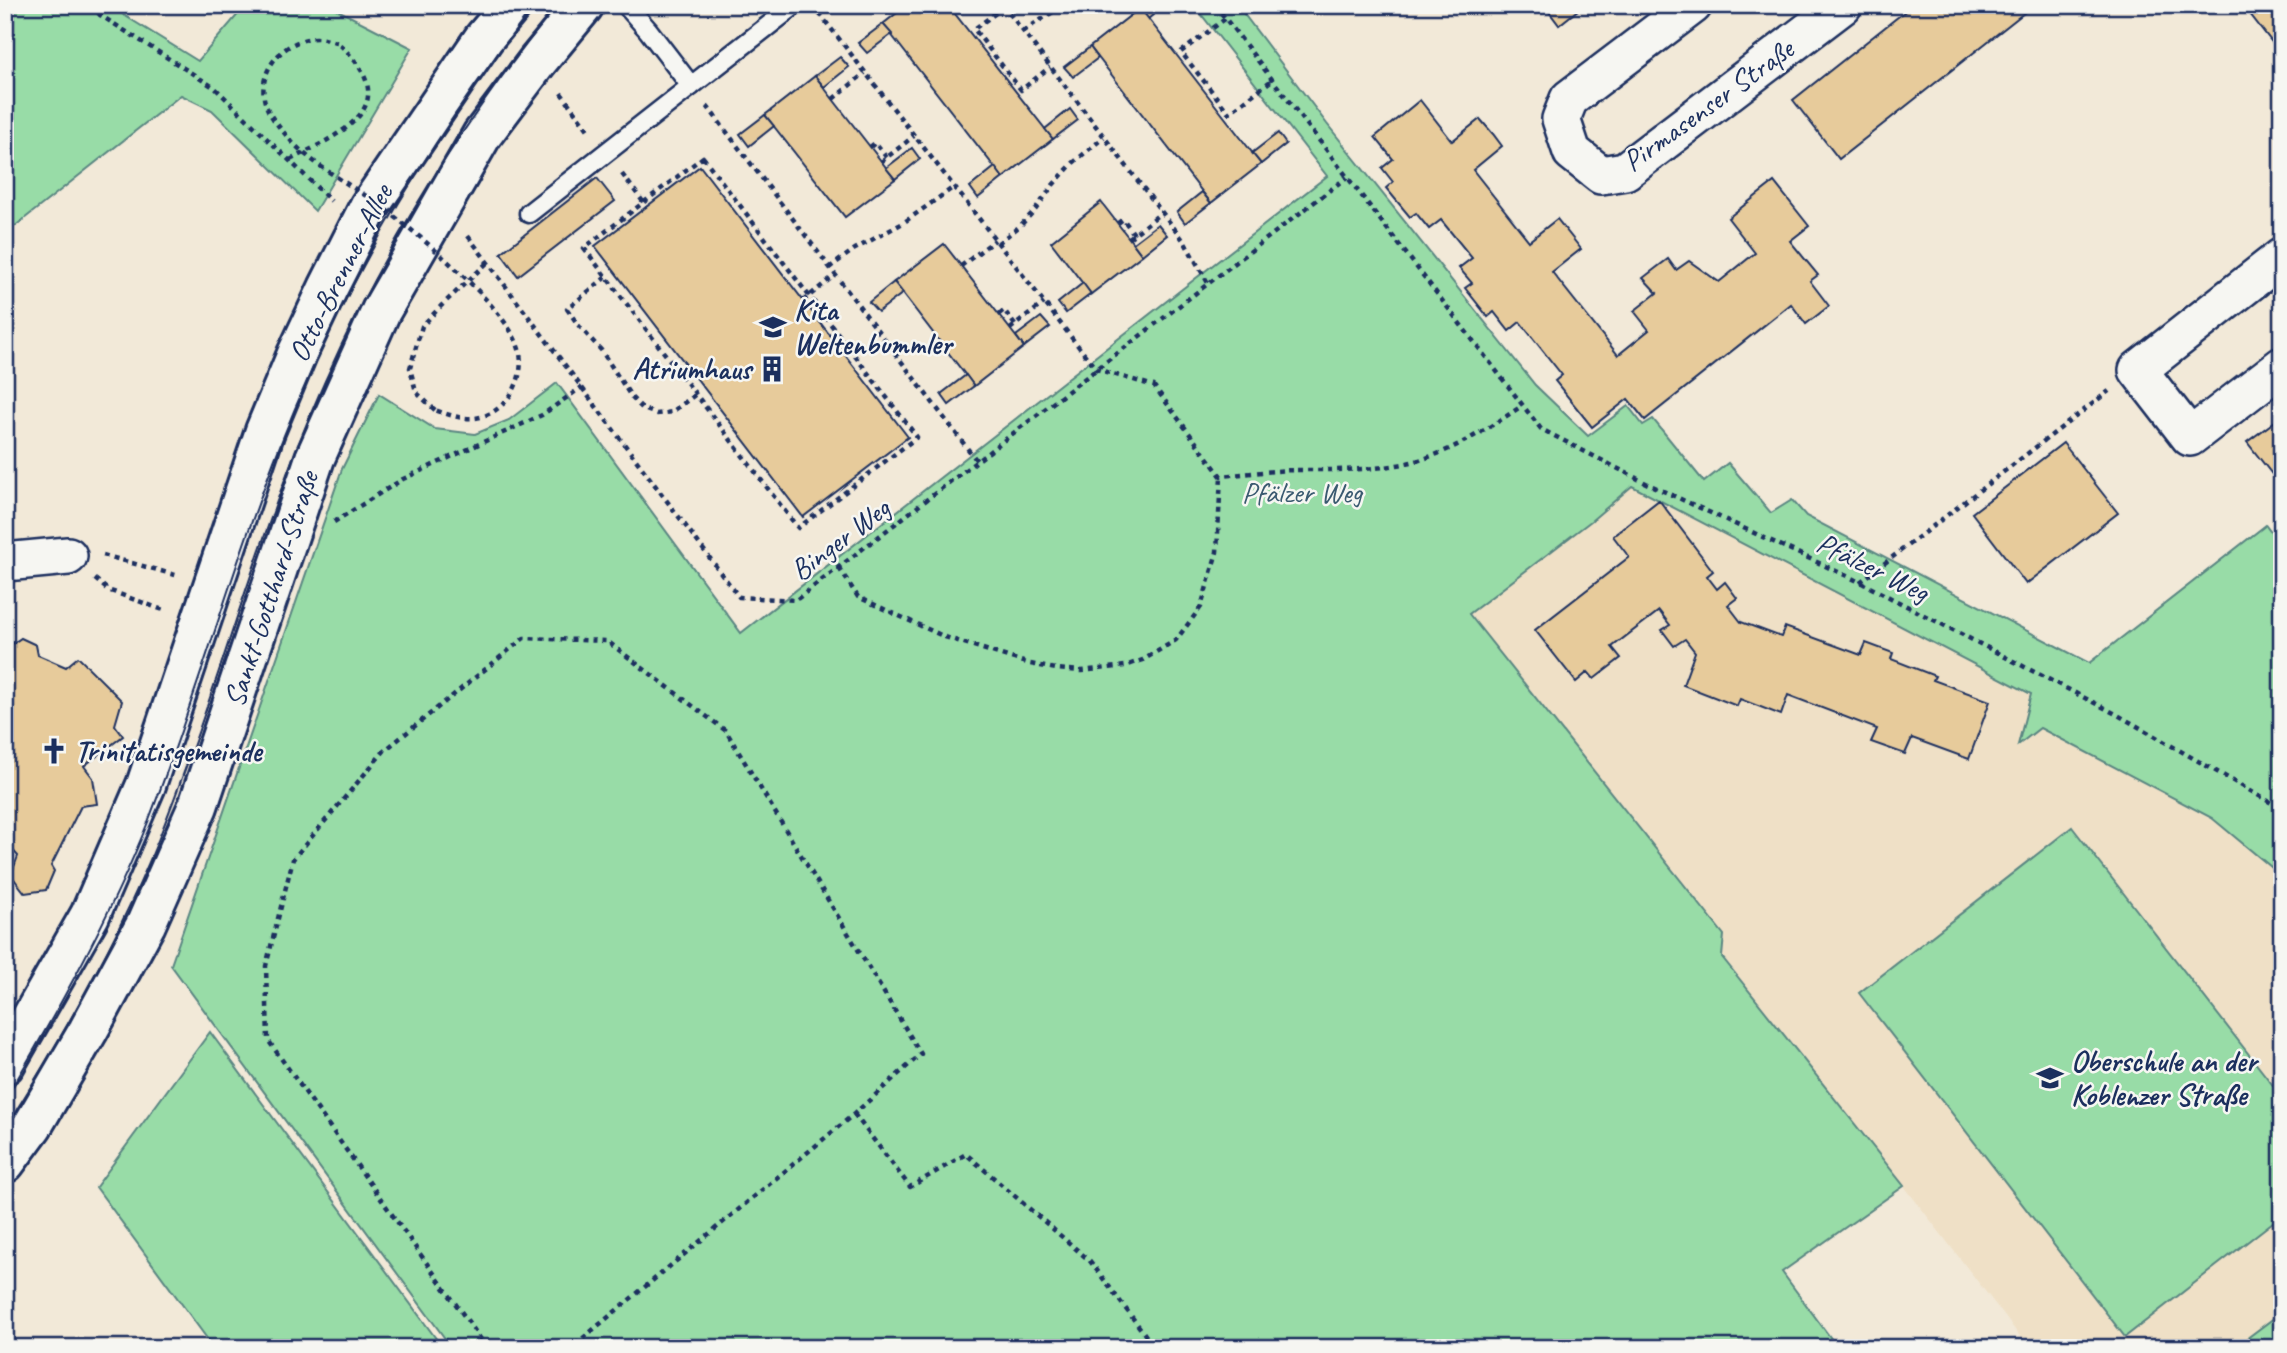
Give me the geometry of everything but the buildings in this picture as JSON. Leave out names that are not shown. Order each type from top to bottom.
[{"type":"street","name":"Otto-Brenner-Allee","points":[[210,593],[265,431],[297,354],[357,230],[369,207],[484,38],[512,5]]},
{"type":"street","name":"Otto-Brenner-Allee","points":[[381,312],[482,135],[584,5]]},
{"type":"street","name":"Pirmasenser Straße","points":[[1693,5],[1569,99],[1561,119],[1572,152],[1601,176],[1625,171],[1843,5]]},
{"type":"street","points":[[2282,257],[2138,370],[2190,437],[2282,366]]},
{"type":"street","name":"Sankt-Gotthard-Straße","points":[[5,1163],[40,1113],[146,924],[198,806],[315,458],[381,312]]},
{"type":"street","points":[[5,562],[68,556]]},
{"type":"street","name":"Sankt-Gotthard-Straße","points":[[5,1064],[90,915],[146,785],[210,593]]},
{"type":"lane","points":[[626,5],[691,86]]},
{"type":"lane","points":[[529,213],[795,5]]},
{"type":"path","points":[[92,5],[100,16],[215,88],[357,230]]},
{"type":"path","points":[[813,5],[1096,369],[1154,386],[1221,476],[1217,552],[1201,607],[1176,640],[1143,660],[1125,666],[1082,671],[1056,669],[1030,664],[944,638],[858,597],[839,568]]},
{"type":"path","points":[[1023,31],[1063,5]]},
{"type":"path","name":"Pfälzer Weg","points":[[1215,5],[1541,429],[1646,483],[1860,582],[2116,714],[2282,809]]},
{"type":"path","points":[[1050,67],[1021,90],[972,31],[1003,6],[1023,31],[1184,241],[1208,283]]},
{"type":"path","points":[[1225,19],[1179,54],[1228,113],[1272,80]]},
{"type":"path","points":[[289,160],[326,143],[356,121],[368,100],[366,78],[352,56],[337,42],[317,38],[295,42],[274,58],[264,78],[264,99],[272,119],[294,144],[320,165],[386,209],[434,249],[476,290],[518,343],[522,360],[516,387],[504,404],[484,418],[459,419],[435,410],[416,392],[410,368],[422,326],[441,306],[488,263]]},
{"type":"path","points":[[833,99],[865,73]]},
{"type":"path","points":[[691,86],[977,461]]},
{"type":"path","points":[[881,162],[914,136]]},
{"type":"path","points":[[961,266],[1020,226],[1073,163],[1104,137]]},
{"type":"path","points":[[870,147],[875,143],[887,158]]},
{"type":"path","points":[[703,157],[809,296],[917,437],[798,528],[584,248],[703,157]]},
{"type":"path","name":"Binger Weg","points":[[443,202],[739,597],[796,600],[1347,177]]},
{"type":"path","points":[[830,268],[855,249],[903,223],[954,187]]},
{"type":"path","points":[[1118,223],[1123,219],[1132,236],[1162,212]]},
{"type":"path","points":[[803,301],[835,275]]},
{"type":"path","points":[[606,277],[567,309],[601,349],[632,398],[643,409],[657,414],[672,412],[696,394]]},
{"type":"path","points":[[1010,329],[1044,303]]},
{"type":"path","points":[[999,314],[1004,310],[1015,325]]},
{"type":"path","points":[[1860,582],[2138,370]]},
{"type":"path","points":[[288,541],[319,531],[403,478],[542,415],[582,387]]},
{"type":"path","points":[[1221,476],[1298,470],[1380,469],[1425,458],[1472,438],[1522,406]]},
{"type":"path","points":[[68,556],[107,555],[176,575],[210,593]]},
{"type":"path","points":[[68,556],[108,590],[210,593]]},
{"type":"path","points":[[487,1348],[268,1040],[266,966],[293,859],[384,751],[524,638],[607,641],[726,731],[921,1054],[854,1114],[571,1348]]},
{"type":"path","points":[[854,1114],[910,1186],[966,1154],[1090,1261],[1155,1348]]},
{"type":"shaded area","name":"Oberschule an der Koblenzer Straße","points":[[1632,486],[2032,694],[2019,744],[2039,728],[2212,818],[2282,876],[2282,1348],[2029,1348],[1722,956],[1724,935],[1469,614],[1591,521]]},
{"type":"green space","points":[[5,5],[114,5],[119,12],[198,61],[246,5],[328,5],[412,48],[315,211],[212,110],[181,95],[5,234]]},
{"type":"green space","points":[[1194,5],[1237,5],[1327,124],[1535,385],[1588,436],[1628,406],[1643,425],[1653,419],[1704,482],[1728,463],[1771,513],[1792,500],[1806,516],[2089,663],[2266,525],[2282,546],[2282,876],[2212,818],[2040,728],[2018,745],[2031,694],[1632,486],[1591,521],[1469,614],[1724,935],[1722,957],[1904,1186],[1782,1272],[1838,1348],[452,1348],[171,965],[342,469],[379,394],[435,429],[475,434],[509,420],[557,383],[741,633],[1327,176]]},
{"type":"green space","points":[[2072,827],[2282,1097],[2282,1215],[2125,1337],[1859,993]]},
{"type":"green space","points":[[210,1032],[443,1348],[214,1348],[96,1187]]},
{"type":"green space","points":[[2274,1318],[2282,1328],[2282,1348],[2234,1348]]},
{"type":"tram line","points":[[5,1100],[82,964],[133,858],[167,771],[274,462],[318,356],[371,251],[401,200],[465,101],[535,5]]},
{"type":"tram line","points":[[5,1128],[89,987],[143,876],[181,781],[259,551],[301,437],[348,331],[373,281],[429,185],[490,93],[557,5]]},
{"type":"place","name":"Kita Weltenbummler","points":[[773,327]]},
{"type":"place","name":"Atriumhaus","points":[[772,369]]},
{"type":"place","name":"Trinitatisgemeinde","points":[[54,751]]},
{"type":"place","name":"Oberschule an der Koblenzer Straße","points":[[2050,1078]]}]
